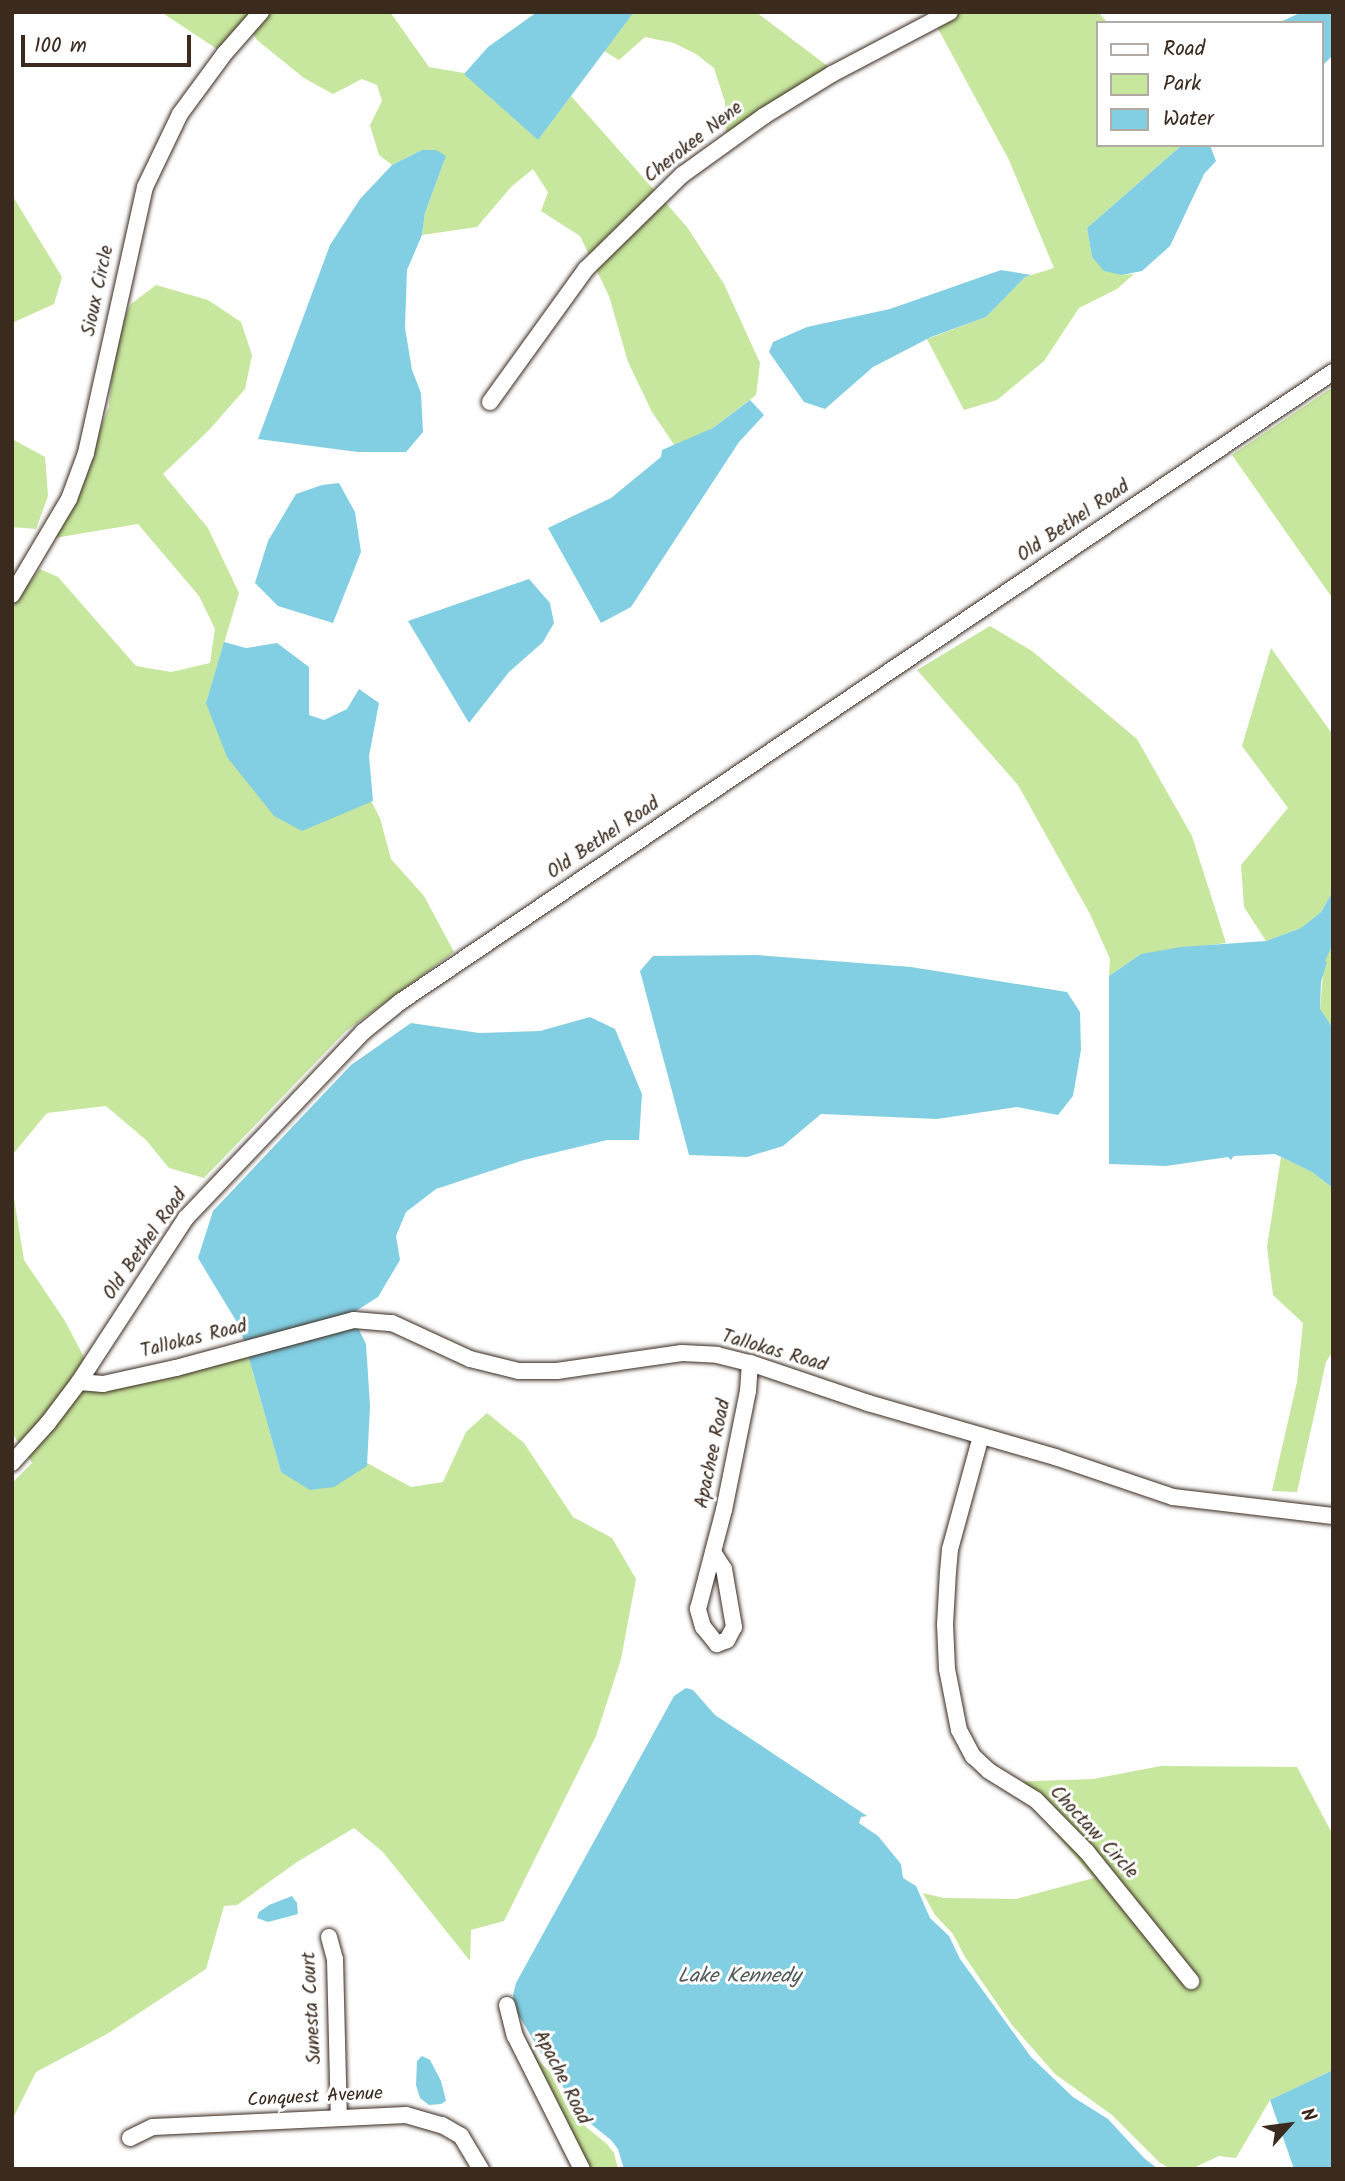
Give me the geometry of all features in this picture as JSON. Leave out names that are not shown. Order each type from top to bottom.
[{"type":"street","name":"Sioux Circle","points":[[12,595],[69,499],[82,466],[145,187],[163,145],[185,106],[261,12]]},
{"type":"street","name":"Cherokee Nene","points":[[489,402],[586,269],[682,175],[764,116],[832,74],[950,12]]},
{"type":"street","name":"Old Bethel Road","points":[[12,1463],[48,1423],[79,1382],[186,1218],[339,1055],[400,1002],[1333,372]]},
{"type":"street","name":"Tallokas Road","points":[[79,1382],[103,1384],[176,1368],[354,1321],[392,1323],[470,1359],[506,1370],[557,1371],[692,1353],[717,1354],[868,1403],[1055,1457],[1173,1497],[1333,1516]]},
{"type":"street","name":"Apachee Road","points":[[713,1552],[724,1569],[734,1627],[727,1640],[717,1644],[703,1627],[698,1609],[748,1391],[750,1363]]},
{"type":"street","name":"Choctaw Circle","points":[[981,1436],[950,1549],[944,1624],[959,1730],[973,1756],[989,1771],[1036,1800],[1087,1852],[1191,1981]]},
{"type":"street","name":"Sunesta Court","points":[[329,1937],[335,1959],[339,2118]]},
{"type":"street","name":"Apache Road","points":[[507,2005],[515,2036],[582,2169]]},
{"type":"street","name":"Conquest Avenue","points":[[131,2138],[153,2127],[406,2115],[442,2125],[461,2136],[481,2169]]},
{"type":"green space","points":[[161,12],[390,12],[429,67],[464,73],[538,140],[571,96],[687,227],[724,284],[760,363],[756,395],[713,428],[675,446],[652,412],[628,362],[609,296],[580,236],[541,211],[548,192],[533,169],[512,186],[477,227],[422,235],[425,213],[446,156],[422,150],[392,165],[379,155],[370,125],[382,101],[377,85],[362,79],[333,94],[304,78],[257,40],[247,24],[223,53]]},
{"type":"green space","points":[[634,12],[756,12],[830,68],[726,138],[725,102],[714,68],[696,54],[674,43],[645,37],[619,60],[604,51]]},
{"type":"green space","points":[[929,12],[1098,12],[1106,21],[1096,21],[1096,147],[1180,147],[1087,228],[1092,257],[1122,275],[1134,274],[1117,289],[1079,308],[1044,361],[997,400],[964,410],[927,339],[986,317],[1025,277],[1054,268],[1009,160]]},
{"type":"green space","points":[[12,195],[62,277],[54,304],[12,323]]},
{"type":"green space","points":[[156,285],[208,300],[241,322],[252,355],[245,389],[209,430],[163,474],[208,528],[239,593],[206,703],[344,810],[371,801],[380,818],[391,859],[424,896],[454,952],[346,1031],[204,1178],[169,1168],[146,1140],[106,1106],[47,1113],[13,1154],[13,1192],[24,1260],[65,1321],[86,1361],[21,1446],[12,1433],[12,604],[40,569],[58,577],[136,666],[171,672],[210,663],[215,629],[199,596],[138,524],[54,538],[109,407],[115,339],[131,304]]},
{"type":"green space","points":[[1333,387],[1333,599],[1232,455]]},
{"type":"green space","points":[[12,439],[45,457],[48,496],[36,529],[12,527]]},
{"type":"green space","points":[[990,626],[1032,651],[1137,739],[1192,836],[1226,943],[1141,954],[1109,976],[1110,959],[1090,914],[1018,785],[917,670]]},
{"type":"green space","points":[[1271,648],[1333,735],[1333,891],[1321,912],[1301,928],[1266,941],[1244,907],[1241,865],[1288,808],[1242,746]]},
{"type":"green space","points":[[1333,944],[1333,1028],[1320,1010],[1324,961]]},
{"type":"green space","points":[[1281,1157],[1312,1172],[1333,1188],[1333,1351],[1326,1362],[1297,1492],[1272,1491],[1297,1382],[1303,1323],[1273,1295],[1267,1247]]},
{"type":"green space","points":[[248,1355],[281,1472],[367,1466],[367,1463],[411,1487],[443,1482],[466,1432],[487,1413],[524,1443],[573,1517],[612,1538],[636,1579],[621,1659],[596,1736],[504,1921],[471,1930],[470,1961],[383,1852],[354,1828],[297,1862],[237,1905],[224,1906],[206,1969],[107,2034],[36,2072],[12,2120],[12,1483],[32,1463],[28,1456],[82,1388]]},
{"type":"green space","points":[[1161,1766],[1297,1767],[1333,1835],[1333,2070],[1270,2100],[1236,2158],[1219,2156],[1191,2169],[1171,2169],[1160,2163],[1112,2115],[1055,2074],[1012,2025],[965,1957],[953,1934],[935,1915],[923,1893],[944,1898],[1016,1899],[1094,1878],[1011,1782],[1093,1779]]},
{"type":"green space","points":[[520,2028],[540,2062],[550,2072],[571,2115],[607,2144],[614,2153],[618,2169],[590,2169]]},
{"type":"water","points":[[537,12],[634,12],[538,140],[464,74],[488,47]]},
{"type":"water","points":[[1302,12],[1333,12],[1333,55],[1324,64],[1324,21],[1282,21]]},
{"type":"water","points":[[1180,147],[1211,147],[1216,161],[1204,174],[1170,246],[1142,271],[1122,275],[1104,271],[1092,257],[1087,228]]},
{"type":"water","points":[[422,150],[436,150],[446,156],[425,213],[422,235],[407,270],[405,328],[412,370],[421,393],[423,432],[406,452],[358,452],[258,439],[330,245],[360,199],[392,165]]},
{"type":"water","points":[[1001,270],[1031,275],[1025,277],[986,317],[931,337],[873,367],[825,409],[804,402],[769,352],[773,342],[807,327],[890,309]]},
{"type":"water","points":[[750,400],[764,415],[739,442],[631,607],[601,623],[548,528],[611,498],[661,457],[662,450],[713,428]]},
{"type":"water","points":[[339,483],[355,512],[361,552],[333,623],[278,606],[255,583],[268,541],[296,494],[322,485]]},
{"type":"water","points":[[529,579],[550,603],[554,623],[543,642],[509,672],[469,723],[408,621]]},
{"type":"water","points":[[224,642],[246,648],[277,643],[309,667],[309,715],[324,720],[347,709],[359,689],[379,703],[369,756],[373,801],[302,831],[274,816],[227,757],[206,703]]},
{"type":"water","points":[[1333,891],[1333,944],[1325,961],[1320,1009],[1333,1028],[1333,1188],[1312,1172],[1275,1154],[1234,1156],[1231,1160],[1228,1157],[1166,1166],[1109,1164],[1109,976],[1141,954],[1181,947],[1266,941],[1301,928],[1321,912]]},
{"type":"water","points":[[756,955],[911,967],[1067,992],[1080,1012],[1081,1050],[1073,1096],[1058,1115],[1017,1107],[937,1119],[821,1114],[783,1146],[747,1157],[689,1155],[640,971],[653,956]]},
{"type":"water","points":[[590,1017],[615,1029],[642,1094],[639,1140],[607,1140],[524,1160],[436,1189],[406,1212],[396,1236],[400,1260],[378,1297],[351,1314],[245,1344],[238,1324],[198,1258],[213,1211],[351,1065],[411,1023],[479,1033],[540,1031]]},
{"type":"water","points":[[357,1326],[366,1344],[370,1406],[367,1466],[334,1487],[310,1490],[281,1472],[248,1355]]},
{"type":"water","name":"Lake Kennedy","points":[[686,1688],[693,1690],[715,1715],[867,1816],[861,1817],[859,1823],[878,1836],[901,1864],[903,1878],[916,1886],[930,1918],[949,1936],[960,1959],[1031,2057],[1073,2097],[1108,2119],[1144,2158],[1158,2169],[624,2169],[618,2149],[611,2140],[575,2111],[554,2069],[545,2060],[514,2007],[513,1995],[516,1983],[674,1696]]},
{"type":"water","points":[[292,1896],[297,1903],[298,1914],[268,1922],[257,1918],[259,1912],[269,1905]]},
{"type":"water","points":[[422,2056],[430,2060],[441,2081],[446,2101],[441,2104],[429,2105],[420,2098],[416,2085],[417,2061]]},
{"type":"water","points":[[1333,2070],[1333,2169],[1294,2169],[1270,2100]]}]
